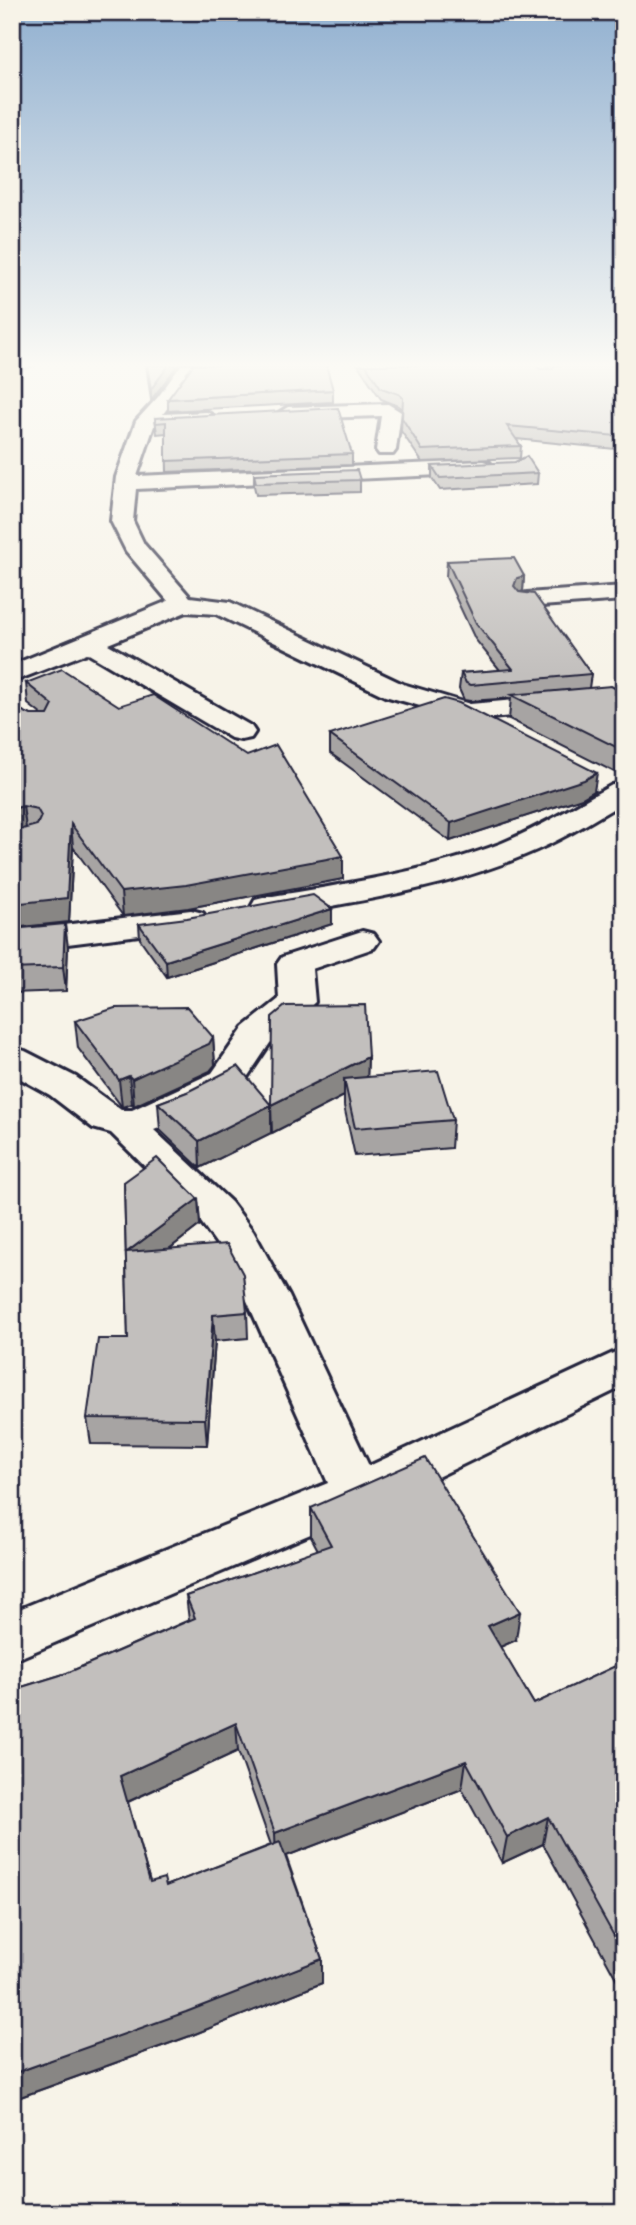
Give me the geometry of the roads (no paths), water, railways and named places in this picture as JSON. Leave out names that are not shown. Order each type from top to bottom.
[{"type":"street","points":[[130,469],[125,483],[122,521],[134,546],[183,604]]},
{"type":"street","points":[[125,483],[437,469]]},
{"type":"street","points":[[527,600],[624,593]]},
{"type":"street","points":[[12,674],[183,604],[221,607],[394,690],[469,712],[516,737]]},
{"type":"street","points":[[87,642],[241,732]]},
{"type":"street","points":[[469,712],[624,698]]},
{"type":"street","points":[[12,941],[229,914],[422,877],[489,857],[546,834],[614,787]]},
{"type":"street","points":[[125,1124],[174,1108],[225,1082],[257,1035],[297,1002],[294,964],[362,942]]},
{"type":"street","points":[[12,1059],[63,1086],[107,1119],[125,1124],[216,1212],[238,1242],[267,1296],[357,1493]]},
{"type":"street","points":[[12,1637],[357,1493],[624,1366]]}]
